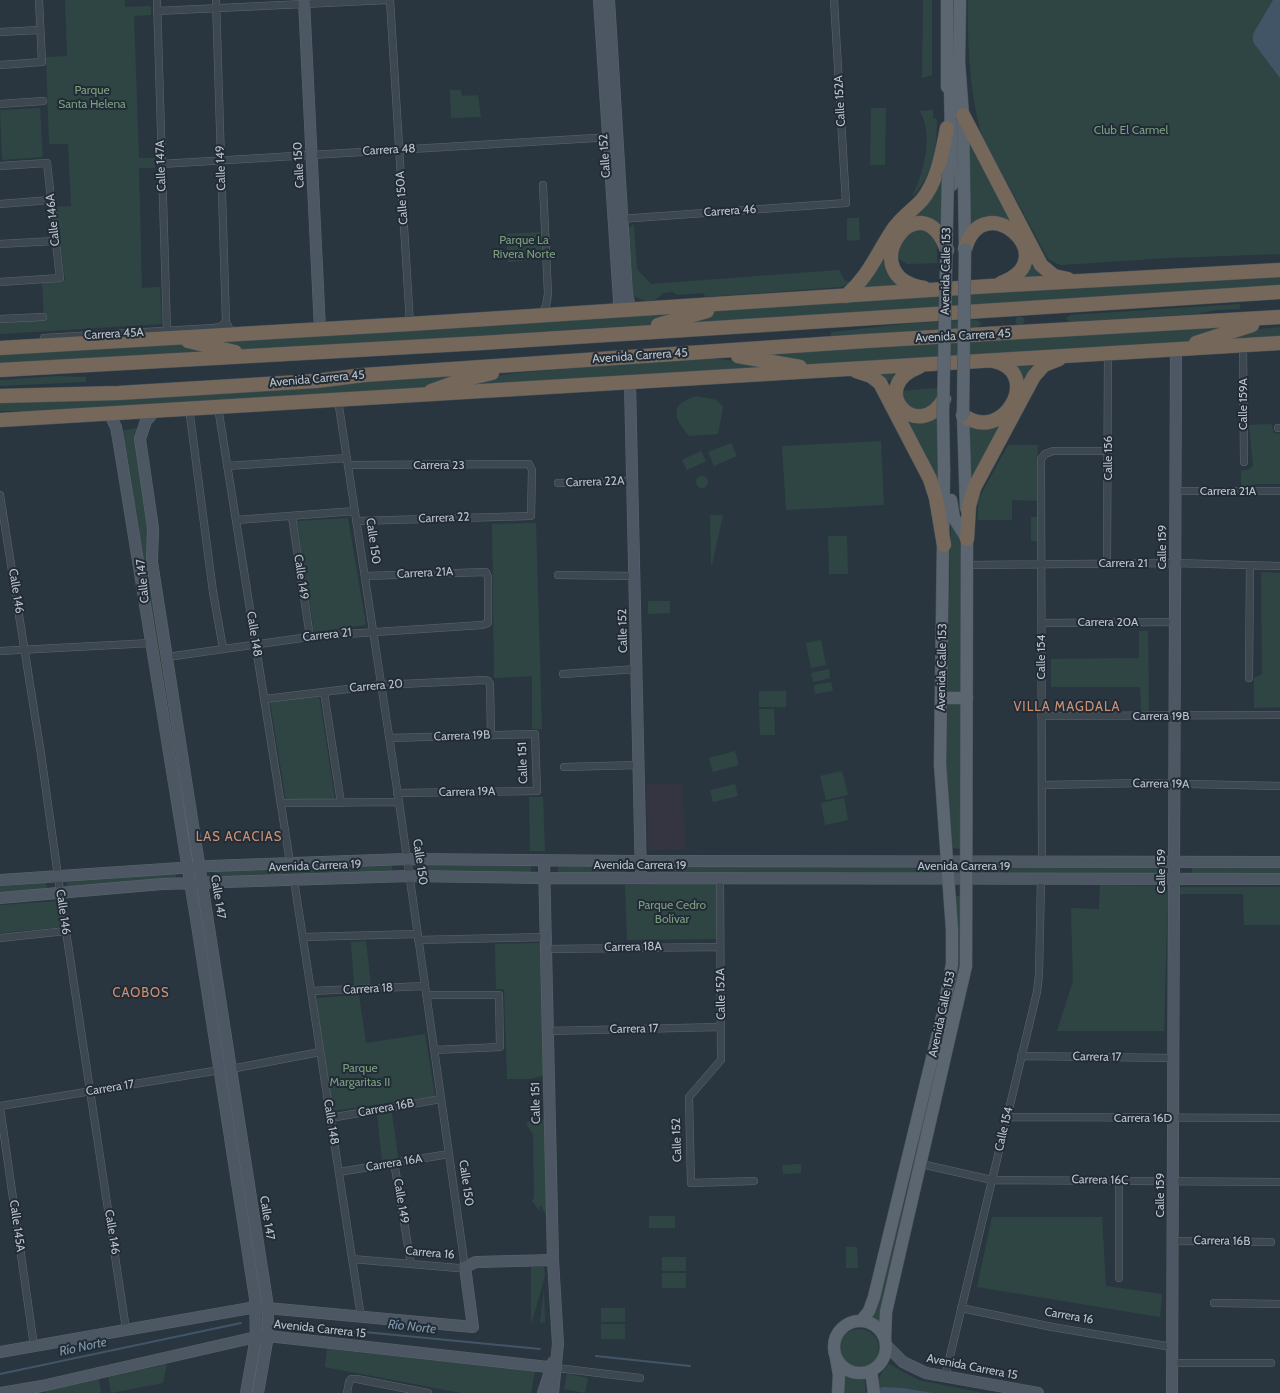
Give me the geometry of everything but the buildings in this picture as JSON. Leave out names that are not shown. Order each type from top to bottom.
[{"type":"highway","points":[[963,115],[1041,265],[1054,276],[1084,281]]},
{"type":"highway","points":[[846,296],[867,274],[895,226],[928,192],[939,166],[948,128]]},
{"type":"highway","points":[[939,290],[918,287],[904,280],[894,268],[892,249],[895,239],[901,231],[918,223],[931,226],[936,230],[947,250]]},
{"type":"highway","points":[[964,249],[969,237],[982,226],[995,224],[1008,226],[1022,239],[1025,252],[1024,264],[1016,276],[1010,280],[991,286]]},
{"type":"highway","points":[[4,349],[166,334],[235,333],[410,324],[991,286],[1280,270]]},
{"type":"highway","name":"Avenida Carrera 45","points":[[0,370],[1280,292]]},
{"type":"highway","points":[[631,332],[732,303]]},
{"type":"highway","points":[[1176,349],[1278,318]]},
{"type":"highway","name":"Avenida Carrera 45","points":[[0,396],[119,393],[316,381],[364,375],[866,341],[1278,318]]},
{"type":"highway","points":[[166,334],[255,354]]},
{"type":"highway","name":"Avenida Carrera 45","points":[[0,420],[189,408],[410,397],[818,370],[1280,343]]},
{"type":"highway","points":[[716,352],[818,370]]},
{"type":"highway","points":[[967,539],[969,506],[974,488],[1034,376],[1044,365],[1051,361],[1076,355]]},
{"type":"highway","points":[[963,414],[972,420],[980,422],[995,420],[1010,408],[1017,394],[1016,381],[1010,370],[999,362],[992,360]]},
{"type":"highway","points":[[410,397],[462,380],[533,364]]},
{"type":"highway","points":[[926,364],[910,370],[901,377],[896,386],[899,406],[912,416],[919,417],[932,413],[944,399]]},
{"type":"highway","points":[[849,369],[874,378],[886,394],[930,479],[936,498],[944,545]]},
{"type":"highway","points":[[0,415],[36,418]]},
{"type":"main road","name":"Calle 152","points":[[599,0],[613,137]]},
{"type":"main road","name":"Calle 152","points":[[609,0],[613,137],[618,219],[627,294],[629,303],[633,310]]},
{"type":"main road","name":"Avenida Calle 153","points":[[886,1342],[885,1320],[887,1308],[965,974],[967,878],[967,539],[963,414],[964,249],[948,128],[947,0]]},
{"type":"main road","name":"Avenida Calle 153","points":[[960,0],[959,62],[963,115],[947,250],[944,399],[947,471],[953,514],[967,539]]},
{"type":"main road","name":"Calle 150","points":[[305,2],[320,329]]},
{"type":"main road","name":"Avenida Calle 153","points":[[861,1321],[869,1311],[874,1296],[952,969],[947,862],[940,771],[944,545],[955,174],[950,87],[959,62]]},
{"type":"main road","name":"Calle 152","points":[[618,219],[618,310]]},
{"type":"main road","name":"Calle 159","points":[[1172,1393],[1176,349]]},
{"type":"main road","name":"Calle 152","points":[[630,383],[641,878]]},
{"type":"main road","name":"Calle 147","points":[[156,410],[144,427],[140,445],[153,528],[152,562],[268,1307],[268,1336],[258,1393]]},
{"type":"main road","name":"Calle 147","points":[[109,413],[116,427],[191,884],[256,1307],[256,1336],[246,1393]]},
{"type":"main road","points":[[941,698],[967,698]]},
{"type":"main road","points":[[175,791],[188,789]]},
{"type":"main road","name":"Avenida Carrera 19","points":[[0,880],[200,866],[407,859],[544,861],[1280,862]]},
{"type":"main road","name":"Calle 151","points":[[544,861],[553,1260],[558,1344],[554,1368],[553,1393]]},
{"type":"main road","name":"Avenida Carrera 19","points":[[0,898],[202,883],[409,876],[544,878],[1280,879]]},
{"type":"main road","name":"Carrera 16","points":[[465,1267],[476,1262],[553,1260]]},
{"type":"main road","name":"Calle 150","points":[[465,1267],[473,1327]]},
{"type":"main road","name":"Avenida Carrera 15","points":[[0,1352],[256,1307],[473,1327]]},
{"type":"main road","points":[[835,1351],[841,1364],[850,1371],[863,1373],[871,1371],[882,1362],[885,1355],[886,1342],[875,1326],[861,1321],[849,1324],[840,1332],[836,1337],[835,1351],[839,1375],[838,1393]]},
{"type":"main road","name":"Avenida Carrera 15","points":[[2,1393],[41,1389],[256,1336],[268,1336],[554,1368]]},
{"type":"main road","name":"Avenida Carrera 15","points":[[886,1342],[897,1357],[913,1368],[926,1373],[995,1390],[1038,1393]]},
{"type":"main road","name":"Calle 151","points":[[543,1393],[554,1368]]},
{"type":"main road","points":[[871,1371],[873,1388]]},
{"type":"street","points":[[0,66],[42,62],[39,0]]},
{"type":"street","name":"Calle 147A","points":[[157,0],[166,334]]},
{"type":"street","name":"Calle 149","points":[[216,0],[226,322]]},
{"type":"street","points":[[157,11],[216,9],[305,2],[389,0]]},
{"type":"street","name":"Calle 150A","points":[[389,0],[410,324]]},
{"type":"street","name":"Calle 152A","points":[[834,0],[846,202]]},
{"type":"street","points":[[0,32],[40,30]]},
{"type":"street","points":[[0,104],[43,101]]},
{"type":"street","name":"Carrera 48","points":[[161,164],[613,137]]},
{"type":"street","name":"Calle 146A","points":[[0,166],[47,163],[54,240],[60,278],[0,282]]},
{"type":"street","points":[[540,316],[546,306],[548,294],[543,185]]},
{"type":"street","points":[[0,204],[50,200]]},
{"type":"street","name":"Carrera 46","points":[[618,219],[846,202]]},
{"type":"street","points":[[0,244],[54,240]]},
{"type":"street","points":[[548,294],[554,307],[563,314]]},
{"type":"street","points":[[0,319],[43,317]]},
{"type":"street","points":[[226,322],[229,328],[235,333]]},
{"type":"street","name":"Carrera 45A","points":[[0,341],[166,334],[216,328],[226,322]]},
{"type":"street","name":"Calle 159A","points":[[1243,345],[1244,462]]},
{"type":"street","name":"Calle 156","points":[[1107,563],[1108,353]]},
{"type":"street","name":"Calle 150","points":[[338,400],[407,859],[465,1267]]},
{"type":"street","name":"Calle 148","points":[[218,407],[290,862]]},
{"type":"street","points":[[189,408],[223,648]]},
{"type":"street","name":"Calle 154","points":[[1042,862],[1040,564],[1041,459],[1045,454],[1053,452],[1108,451]]},
{"type":"street","name":"Carrera 23","points":[[228,466],[348,462],[529,464],[532,470],[531,516]]},
{"type":"street","name":"Carrera 22A","points":[[558,483],[632,481]]},
{"type":"street","name":"Carrera 21A","points":[[1176,491],[1280,491]]},
{"type":"street","name":"Calle 146","points":[[0,494],[59,875],[60,893],[126,1329]]},
{"type":"street","points":[[236,520],[292,517],[355,511]]},
{"type":"street","name":"Carrera 22","points":[[356,521],[531,516]]},
{"type":"street","name":"Calle 149","points":[[292,517],[310,637]]},
{"type":"street","name":"Carrera 21","points":[[967,565],[1175,563],[1280,566]]},
{"type":"street","points":[[1249,678],[1250,565]]},
{"type":"street","name":"Carrera 21A","points":[[365,576],[486,572],[488,577],[488,623]]},
{"type":"street","points":[[558,575],[634,576]]},
{"type":"street","name":"Carrera 20A","points":[[1041,622],[1175,622]]},
{"type":"street","name":"Carrera 21","points":[[167,657],[310,637],[373,631],[482,625],[488,623]]},
{"type":"street","points":[[0,651],[151,643]]},
{"type":"street","points":[[563,674],[637,670]]},
{"type":"street","name":"Carrera 20","points":[[264,699],[381,684],[488,681],[490,684],[491,735]]},
{"type":"street","points":[[324,692],[341,802]]},
{"type":"street","name":"Carrera 19B","points":[[1041,716],[1280,715]]},
{"type":"street","name":"Carrera 19B","points":[[389,738],[535,734]]},
{"type":"street","name":"Calle 151","points":[[535,734],[537,791]]},
{"type":"street","points":[[564,767],[639,765]]},
{"type":"street","name":"Carrera 19A","points":[[1042,785],[1175,784],[1280,786]]},
{"type":"street","name":"Carrera 19A","points":[[397,793],[537,791]]},
{"type":"street","points":[[281,803],[398,802]]},
{"type":"street","name":"Calle 152A","points":[[689,1097],[721,1060],[720,878]]},
{"type":"street","name":"Calle 154","points":[[945,1377],[1039,975],[1041,879]]},
{"type":"street","name":"Calle 148","points":[[294,880],[361,1317]]},
{"type":"street","points":[[0,938],[66,931]]},
{"type":"street","points":[[303,937],[546,937]]},
{"type":"street","name":"Carrera 18A","points":[[546,949],[720,947]]},
{"type":"street","name":"Carrera 18","points":[[311,991],[425,986]]},
{"type":"street","points":[[426,995],[499,995],[500,1048],[434,1050]]},
{"type":"street","name":"Carrera 17","points":[[548,1031],[721,1027]]},
{"type":"street","points":[[231,1069],[320,1052]]},
{"type":"street","name":"Carrera 17","points":[[1021,1056],[1174,1058]]},
{"type":"street","name":"Carrera 17","points":[[0,1106],[220,1070]]},
{"type":"street","name":"Calle 152","points":[[689,1097],[691,1183],[754,1181]]},
{"type":"street","name":"Carrera 16B","points":[[330,1118],[441,1099]]},
{"type":"street","name":"Calle 145A","points":[[0,1106],[34,1346]]},
{"type":"street","name":"Carrera 16D","points":[[1007,1117],[1280,1118]]},
{"type":"street","name":"Carrera 16A","points":[[339,1172],[449,1154]]},
{"type":"street","name":"Calle 149","points":[[394,1162],[411,1264]]},
{"type":"street","name":"Carrera 16C","points":[[921,1164],[992,1180],[1280,1182]]},
{"type":"street","points":[[1119,1181],[1119,1278]]},
{"type":"street","name":"Carrera 16B","points":[[1173,1241],[1271,1242]]},
{"type":"street","name":"Carrera 16","points":[[352,1259],[458,1268],[465,1267]]},
{"type":"street","points":[[1214,1303],[1280,1304]]},
{"type":"street","name":"Carrera 16","points":[[961,1308],[1052,1327],[1172,1347]]},
{"type":"street","points":[[1172,1363],[1270,1363]]},
{"type":"street","name":"Avenida Carrera 15","points":[[554,1368],[640,1378]]},
{"type":"street","points":[[347,1393],[351,1379],[428,1393]]},
{"type":"shaded area","points":[[1273,0],[1280,0],[1280,78],[1253,42],[1253,34]]},
{"type":"shaded area","points":[[682,783],[686,850],[648,850],[646,785]]},
{"type":"shaded area","points":[[883,1387],[903,1388],[932,1393],[865,1393]]},
{"type":"green space","name":"Parque Santa Helena","points":[[65,0],[125,0],[125,7],[151,6],[151,15],[134,16],[139,158],[155,158],[155,168],[139,168],[142,288],[160,287],[162,324],[0,334],[0,322],[44,320],[42,281],[65,280],[56,207],[71,206],[68,144],[49,144],[46,57],[67,56]]},
{"type":"green space","points":[[923,0],[932,0],[932,75],[922,78]]},
{"type":"green space","name":"Club El Carmel","points":[[968,0],[1280,0],[1280,254],[1169,258],[1060,265],[1048,259],[981,134],[974,101],[970,68]]},
{"type":"green space","points":[[450,90],[461,90],[462,96],[478,95],[481,117],[451,118]]},
{"type":"green space","points":[[40,108],[43,157],[2,160],[0,110]]},
{"type":"green space","points":[[871,108],[886,108],[885,165],[870,165]]},
{"type":"green space","points":[[933,110],[933,118],[937,119],[935,151],[925,180],[912,197],[926,154],[926,132],[920,111]]},
{"type":"green space","points":[[967,134],[1013,225],[983,218],[969,226]]},
{"type":"green space","points":[[944,165],[944,233],[907,218]]},
{"type":"green space","points":[[847,218],[859,218],[860,240],[847,241]]},
{"type":"green space","points":[[634,224],[637,269],[651,284],[839,270],[845,281],[853,282],[841,287],[705,297],[704,293],[677,295],[673,292],[663,293],[652,301],[646,301],[633,296],[629,228]]},
{"type":"green space","points":[[908,230],[929,231],[937,242],[937,263],[907,264],[895,256]]},
{"type":"green space","name":"Parque La Rivera Norte","points":[[540,232],[542,259],[508,262],[506,234]]},
{"type":"green space","points":[[889,240],[907,288],[868,291],[864,283]]},
{"type":"green space","points":[[1028,252],[1051,278],[1015,280]]},
{"type":"green space","points":[[1280,273],[1280,289],[677,326],[677,323],[728,306]]},
{"type":"green space","points":[[1240,304],[1240,309],[1215,310],[1197,314],[1070,322],[1066,318],[1070,315]]},
{"type":"green space","points":[[698,309],[657,324],[270,350],[241,349],[193,339]]},
{"type":"green space","points":[[1020,316],[1025,321],[1020,326],[1015,321]]},
{"type":"green space","points":[[977,320],[982,324],[977,327],[831,336],[831,332],[914,323]]},
{"type":"green space","points":[[1226,327],[1199,339],[1175,345],[819,366],[761,356],[880,346]]},
{"type":"green space","points":[[1280,327],[1280,340],[1203,344],[1250,330]]},
{"type":"green space","points":[[170,340],[221,351],[0,366],[0,355]]},
{"type":"green space","points":[[695,358],[720,359],[794,368],[436,391],[483,378],[516,373]]},
{"type":"green space","points":[[1043,361],[1021,394],[1008,363]]},
{"type":"green space","points":[[903,370],[896,380],[889,380],[883,383],[874,374]]},
{"type":"green space","points":[[463,374],[419,391],[47,411],[0,411],[0,403],[84,400]]},
{"type":"green space","points":[[59,376],[86,377],[86,382],[0,386],[0,380]]},
{"type":"green space","points":[[894,384],[900,413],[938,414],[942,500],[886,389]]},
{"type":"green space","points":[[937,388],[937,398],[931,409],[910,411],[900,391]]},
{"type":"green space","points":[[697,396],[717,400],[723,407],[718,434],[689,436],[679,422],[676,412],[678,407],[688,399]]},
{"type":"green space","points":[[1005,417],[969,487],[968,424]]},
{"type":"green space","points":[[1271,424],[1274,433],[1280,434],[1280,484],[1254,484],[1253,489],[1241,489],[1241,471],[1250,469],[1253,465],[1249,425]]},
{"type":"green space","points":[[138,428],[136,435],[183,784],[178,785],[120,431]]},
{"type":"green space","points":[[881,441],[884,505],[786,510],[782,446]]},
{"type":"green space","points":[[731,443],[737,456],[714,466],[708,452]]},
{"type":"green space","points":[[1008,445],[1038,445],[1037,501],[1012,500],[1012,520],[978,520],[978,500]]},
{"type":"green space","points":[[701,451],[706,461],[687,470],[682,460]]},
{"type":"green space","points":[[700,476],[704,476],[708,482],[704,488],[700,488],[696,484],[696,480]]},
{"type":"green space","points":[[710,515],[723,515],[712,565],[711,565]]},
{"type":"green space","points":[[1031,517],[1037,517],[1037,541],[1031,541]]},
{"type":"green space","points":[[348,518],[366,625],[314,632],[297,521]]},
{"type":"green space","points":[[536,523],[542,729],[532,729],[532,676],[494,678],[492,524]]},
{"type":"green space","points":[[951,523],[963,536],[963,688],[960,693],[948,693],[947,686]]},
{"type":"green space","points":[[828,536],[847,536],[848,574],[829,574]]},
{"type":"green space","points":[[1261,572],[1280,573],[1280,707],[1254,708],[1254,678],[1262,674]]},
{"type":"green space","points":[[648,601],[670,601],[670,613],[648,614]]},
{"type":"green space","points":[[1139,631],[1148,631],[1149,711],[1141,711],[1140,687],[1051,687],[1051,659],[1139,658]]},
{"type":"green space","points":[[821,640],[826,665],[811,668],[806,643]]},
{"type":"green space","points":[[829,669],[830,678],[813,682],[811,673]]},
{"type":"green space","points":[[831,682],[833,691],[815,694],[814,685]]},
{"type":"green space","points":[[759,691],[786,691],[786,707],[759,707]]},
{"type":"green space","points":[[319,695],[335,800],[286,801],[270,701]]},
{"type":"green space","points":[[948,703],[963,703],[963,849],[950,848],[944,775]]},
{"type":"green space","points":[[759,709],[774,709],[775,735],[760,735]]},
{"type":"green space","points":[[735,751],[739,765],[713,772],[709,758]]},
{"type":"green space","points":[[842,771],[848,795],[826,800],[820,776]]},
{"type":"green space","points":[[735,784],[738,796],[713,802],[710,790]]},
{"type":"green space","points":[[529,797],[543,797],[545,851],[530,851]]},
{"type":"green space","points":[[844,798],[848,820],[825,825],[821,803]]},
{"type":"green space","points":[[392,862],[392,872],[214,879],[214,871]]},
{"type":"green space","points":[[424,862],[531,863],[531,874],[424,873]]},
{"type":"green space","points":[[580,865],[625,865],[626,873],[558,875],[558,867]]},
{"type":"green space","points":[[655,865],[940,865],[941,872],[908,875],[655,876]]},
{"type":"green space","points":[[979,866],[1159,866],[1159,876],[980,875]]},
{"type":"green space","points":[[1192,866],[1280,866],[1280,875],[1192,875]]},
{"type":"green space","points":[[175,871],[176,879],[68,888],[66,878]]},
{"type":"green space","points":[[46,881],[47,890],[0,894],[0,884]]},
{"type":"green space","name":"Parque Cedro Bolívar","points":[[717,883],[718,939],[627,940],[625,885]]},
{"type":"green space","points":[[1100,885],[1168,886],[1164,1031],[1057,1031],[1073,981],[1071,908],[1099,909]]},
{"type":"green space","points":[[1181,887],[1280,887],[1280,925],[1244,925],[1243,894],[1179,894]]},
{"type":"green space","points":[[955,896],[962,896],[962,963],[879,1327],[870,1320],[949,1005]]},
{"type":"green space","points":[[58,901],[62,927],[0,933],[0,905]]},
{"type":"green space","points":[[366,941],[371,985],[354,986],[351,942]]},
{"type":"green space","points":[[542,943],[545,1075],[531,1079],[507,1079],[504,989],[496,989],[495,944]]},
{"type":"green space","name":"Parque Margaritas II","points":[[359,995],[366,1043],[425,1034],[435,1096],[333,1111],[316,998]]},
{"type":"green space","points":[[392,1113],[398,1158],[382,1160],[377,1115]]},
{"type":"green space","points":[[536,1115],[535,1120],[542,1120],[546,1116],[549,1221],[541,1206],[539,1207],[541,1213],[532,1201],[534,1197],[533,1134],[526,1124]]},
{"type":"green space","points":[[801,1164],[801,1173],[783,1174],[782,1165]]},
{"type":"green space","points":[[649,1216],[675,1216],[675,1228],[649,1228]]},
{"type":"green space","points":[[992,1217],[1102,1217],[1106,1286],[1162,1294],[1160,1317],[977,1287]]},
{"type":"green space","points":[[846,1247],[857,1247],[858,1268],[846,1268]]},
{"type":"green space","points":[[662,1257],[686,1257],[686,1271],[662,1271]]},
{"type":"green space","points":[[531,1267],[544,1267],[545,1276],[531,1325]]},
{"type":"green space","points":[[662,1273],[686,1273],[686,1288],[662,1288]]},
{"type":"green space","points":[[544,1290],[545,1322],[540,1323],[540,1322]]},
{"type":"green space","points":[[601,1308],[625,1308],[625,1322],[601,1322]]},
{"type":"green space","points":[[601,1324],[625,1324],[625,1339],[601,1339]]},
{"type":"green space","points":[[863,1329],[870,1332],[876,1338],[879,1349],[878,1357],[870,1366],[863,1369],[855,1369],[848,1366],[840,1357],[839,1345],[842,1338],[851,1330]]},
{"type":"green space","points":[[327,1349],[535,1371],[531,1393],[461,1393],[325,1367]]},
{"type":"green space","points":[[167,1364],[163,1383],[111,1393],[108,1377]]},
{"type":"green space","points":[[889,1364],[918,1380],[984,1393],[878,1393],[879,1377]]},
{"type":"green space","points":[[842,1370],[853,1375],[864,1376],[866,1393],[840,1393]]},
{"type":"green space","points":[[567,1374],[588,1378],[585,1393],[564,1389]]},
{"type":"green space","points":[[99,1379],[101,1393],[46,1393],[46,1390]]},
{"type":"waterway","name":"Río Norte","points":[[0,1374],[241,1323]]},
{"type":"waterway","name":"Río Norte","points":[[282,1324],[540,1349]]},
{"type":"waterway","name":"Río Norte","points":[[596,1356],[690,1366]]},
{"type":"district","name":"VILLA MAGDALA","points":[[1067,707]]},
{"type":"district","name":"LAS ACACIAS","points":[[239,837]]},
{"type":"district","name":"CAOBOS","points":[[141,993]]}]
